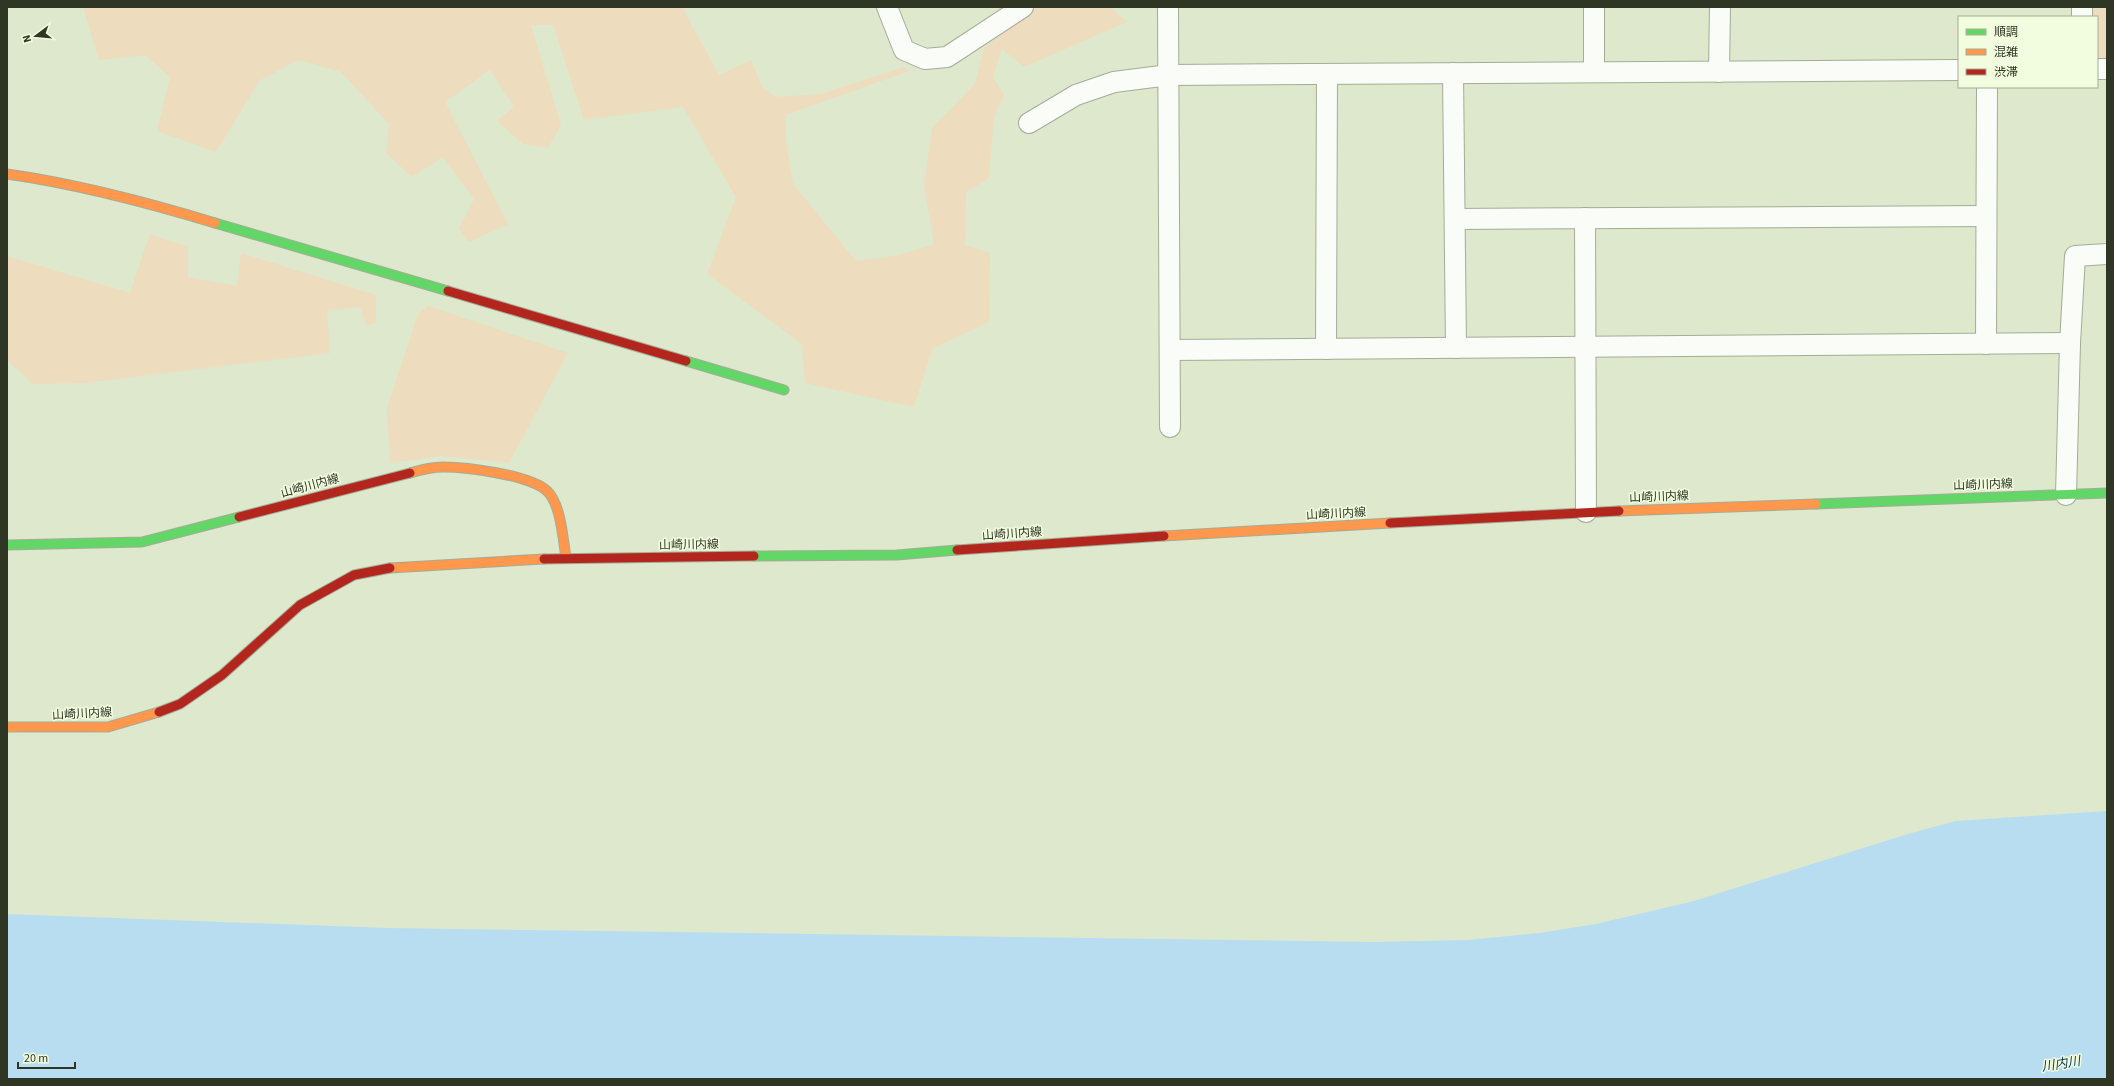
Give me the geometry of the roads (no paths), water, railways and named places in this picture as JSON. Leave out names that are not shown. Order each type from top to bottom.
[{"type":"main road","points":[[7,174],[43,179],[128,197],[784,390]]},
{"type":"main road","name":"山崎川内線","points":[[7,545],[142,542],[420,470],[442,467],[460,467],[536,483],[547,492],[558,514],[566,558]]},
{"type":"main road","name":"山崎川内線","points":[[7,727],[108,727],[147,717],[180,704],[222,675],[300,605],[354,575],[389,568],[418,565],[566,558],[897,555],[1051,543],[1586,512],[2107,493]]},
{"type":"street","points":[[887,7],[904,50],[925,59],[947,57],[1023,7]]},
{"type":"street","points":[[1168,7],[1170,427]]},
{"type":"street","points":[[1594,7],[1594,72]]},
{"type":"street","points":[[1719,72],[1720,7]]},
{"type":"street","points":[[1029,123],[1082,93],[1114,82],[1169,75],[1958,70]]},
{"type":"street","points":[[1453,73],[1456,348]]},
{"type":"street","points":[[1326,74],[1326,349]]},
{"type":"street","points":[[1986,344],[1987,88]]},
{"type":"street","points":[[1455,219],[1986,216]]},
{"type":"street","points":[[1585,218],[1586,512]]},
{"type":"street","points":[[2066,495],[2070,344],[2075,256],[2107,254]]},
{"type":"street","points":[[1170,350],[2070,344]]},
{"type":"water","name":"川内川","points":[[2107,811],[2107,1079],[7,1079],[7,914],[387,928],[1374,942],[1468,940],[1539,933],[1596,924],[1694,901],[1911,833],[1956,821]]}]
